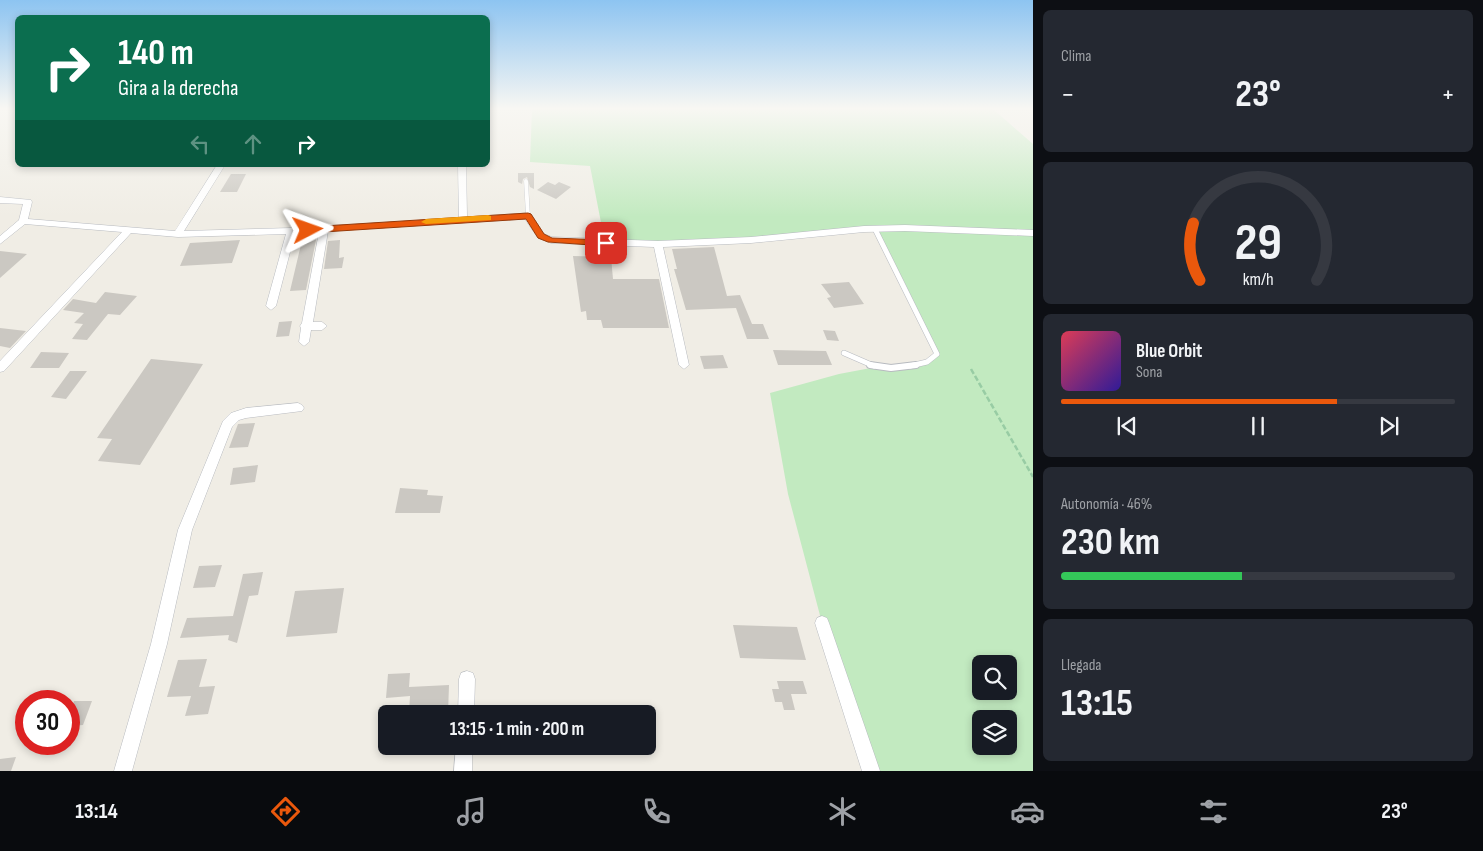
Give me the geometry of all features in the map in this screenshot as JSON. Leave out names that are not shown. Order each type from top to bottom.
[{"type":"street","points":[[178,234],[220,167]]},
{"type":"street","points":[[462,167],[463,219]]},
{"type":"street","points":[[0,200],[28,202],[24,220],[0,241]]},
{"type":"street","points":[[24,220],[128,231],[178,234],[292,231],[528,216],[541,236],[551,240],[658,244],[751,240],[875,229],[1033,233]]},
{"type":"street","points":[[304,342],[305,326],[324,229]]},
{"type":"street","points":[[0,368],[128,231]]},
{"type":"street","points":[[272,306],[292,231]]},
{"type":"street","points":[[658,244],[684,365]]},
{"type":"street","points":[[305,326],[322,326]]},
{"type":"street","points":[[123,771],[159,644],[185,530],[227,424],[235,416],[246,412],[298,408]]},
{"type":"street","points":[[822,623],[870,771]]},
{"type":"street","points":[[466,705],[467,679]]},
{"type":"street","points":[[463,771],[464,755]]},
{"type":"lane","points":[[526,181],[528,216]]},
{"type":"lane","points":[[844,353],[876,367],[889,368],[928,363],[935,359],[938,354],[875,229]]},
{"type":"path","points":[[971,370],[1033,476]]},
{"type":"green space","points":[[531,145],[1033,145],[1033,771],[871,771],[822,623],[788,494],[770,393],[839,374],[876,367],[928,363],[935,359],[937,353],[875,229],[751,240],[605,243],[590,166],[530,162]]},
{"type":"building","points":[[518,173],[534,173],[534,189],[530,187],[527,177],[523,179],[522,184],[518,182]]},
{"type":"building","points":[[231,174],[246,174],[237,192],[220,192]]},
{"type":"building","points":[[548,182],[555,185],[559,182],[571,187],[556,199],[537,190]]},
{"type":"building","points":[[317,235],[306,290],[290,291],[303,236]]},
{"type":"building","points":[[240,240],[232,263],[180,266],[190,243]]},
{"type":"building","points":[[340,240],[339,258],[344,257],[342,268],[324,269],[328,241]]},
{"type":"building","points":[[714,247],[727,296],[740,295],[752,324],[763,324],[769,339],[747,339],[736,308],[686,310],[674,269],[677,269],[672,249]]},
{"type":"building","points":[[0,251],[27,254],[0,278]]},
{"type":"building","points":[[573,256],[611,257],[613,279],[659,279],[669,328],[603,328],[601,320],[587,320],[586,311],[581,312]]},
{"type":"building","points":[[849,282],[864,304],[834,308],[827,298],[831,297],[821,284]]},
{"type":"building","points":[[105,292],[137,296],[120,315],[108,314],[87,340],[72,339],[83,324],[74,323],[84,313],[63,310],[73,299],[96,303]]},
{"type":"building","points":[[292,321],[289,336],[276,337],[279,322]]},
{"type":"building","points":[[0,328],[26,331],[10,348],[0,346]]},
{"type":"building","points":[[823,330],[835,331],[839,341],[827,340]]},
{"type":"building","points":[[773,350],[826,351],[832,365],[778,365]]},
{"type":"building","points":[[41,352],[69,353],[59,368],[30,368]]},
{"type":"building","points":[[723,355],[728,368],[704,369],[700,356]]},
{"type":"building","points":[[151,359],[203,364],[140,465],[98,461],[112,439],[97,438]]},
{"type":"building","points":[[70,371],[87,371],[66,399],[51,397]]},
{"type":"building","points":[[255,423],[248,447],[229,448],[238,424]]},
{"type":"building","points":[[258,465],[255,482],[230,485],[233,468]]},
{"type":"building","points":[[400,488],[428,490],[427,495],[443,496],[440,513],[395,513]]},
{"type":"building","points":[[222,565],[215,587],[193,588],[199,566]]},
{"type":"building","points":[[263,572],[258,595],[249,596],[237,643],[228,640],[229,635],[180,638],[187,618],[233,616],[243,574]]},
{"type":"building","points":[[344,588],[337,633],[286,637],[295,591]]},
{"type":"building","points":[[733,625],[797,627],[806,660],[740,658]]},
{"type":"building","points":[[207,659],[199,687],[215,686],[208,714],[185,716],[191,696],[167,697],[178,660]]},
{"type":"building","points":[[410,673],[409,687],[449,685],[448,705],[410,705],[410,696],[386,698],[388,674]]},
{"type":"building","points":[[777,681],[803,681],[807,694],[791,694],[795,710],[784,710],[782,702],[775,702],[772,689],[779,689]]},
{"type":"building","points":[[80,701],[92,701],[83,725],[80,725]]},
{"type":"building","points":[[16,757],[11,771],[0,771],[0,759]]},
{"type":"slow traffic","points":[[426,222],[488,218]]},
{"type":"route","points":[[308,230],[528,216],[541,236],[551,240],[606,243]]}]
